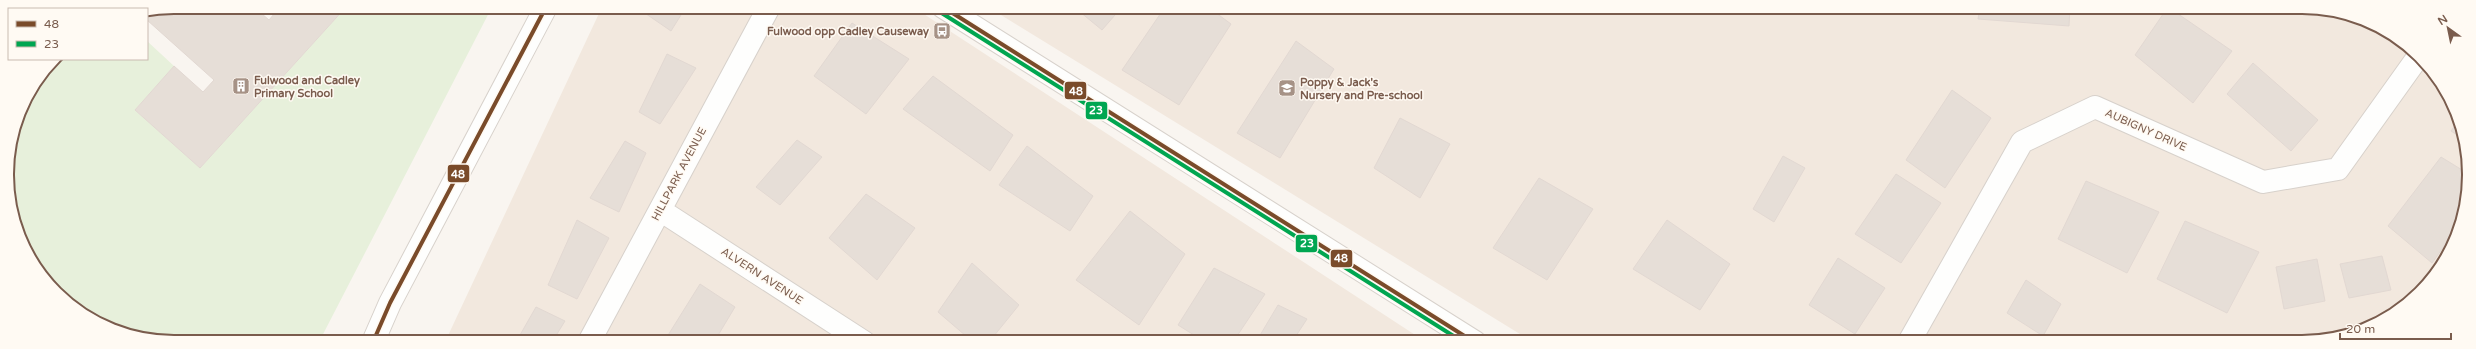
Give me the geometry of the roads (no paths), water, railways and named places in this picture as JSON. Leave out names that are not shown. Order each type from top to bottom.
[{"type":"street","points":[[376,335],[397,289],[542,14]]},
{"type":"street","name":"HILLPARK AVENUE","points":[[593,335],[765,14]]},
{"type":"street","points":[[954,14],[1464,335]]},
{"type":"street","name":"AUBIGNY DRIVE","points":[[1913,335],[2022,142],[2095,107],[2263,182],[2338,169],[2415,61]]},
{"type":"street","name":"ALVERN AVENUE","points":[[660,210],[853,335]]},
{"type":"place","name":"Fulwood opp Cadley Causeway","points":[[942,31]]},
{"type":"place","name":"Fulwood and Cadley Primary School","points":[[241,86]]},
{"type":"place","name":"Poppy & Jack's Nursery and Pre-school","points":[[1287,88]]}]
